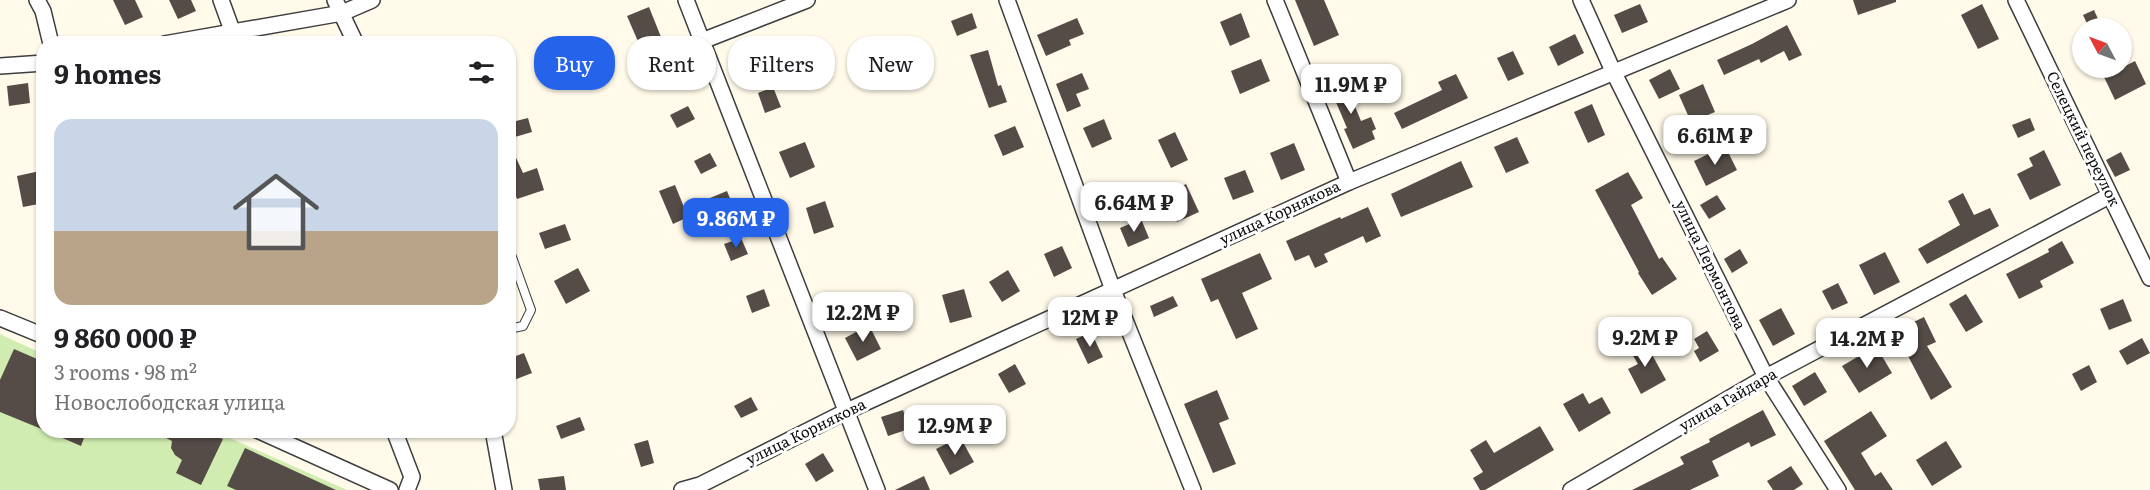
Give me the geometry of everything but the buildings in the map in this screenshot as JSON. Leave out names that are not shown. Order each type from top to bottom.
[{"type":"street","points":[[37,0],[43,11],[49,36]]},
{"type":"street","points":[[221,0],[233,36]]},
{"type":"street","points":[[241,36],[339,7],[372,0]]},
{"type":"street","points":[[686,0],[700,36]]},
{"type":"street","points":[[715,36],[807,0]]},
{"type":"street","points":[[1007,0],[1113,290],[1193,490]]},
{"type":"street","points":[[1275,0],[1349,182]]},
{"type":"street","name":"улица Лермонтова","points":[[1581,0],[1613,71],[1766,377],[1838,490]]},
{"type":"street","name":"улица Корнякова","points":[[682,490],[700,485],[847,411],[1349,182],[1788,0]]},
{"type":"street","name":"Селецкий переулок","points":[[2016,0],[2150,278]]},
{"type":"street","points":[[339,7],[352,36]]},
{"type":"street","points":[[0,66],[36,64]]},
{"type":"street","points":[[716,77],[877,490]]},
{"type":"street","name":"улица Гайдара","points":[[1571,490],[1766,377],[2109,196]]},
{"type":"street","points":[[0,318],[36,333]]},
{"type":"street","points":[[275,438],[390,490]]},
{"type":"street","points":[[397,438],[412,477],[407,490]]},
{"type":"street","points":[[494,438],[504,490]]},
{"type":"lane","points":[[516,268],[531,310],[523,326],[516,327]]},
{"type":"green space","points":[[0,334],[36,351],[36,438],[230,438],[347,490],[0,490]]}]
